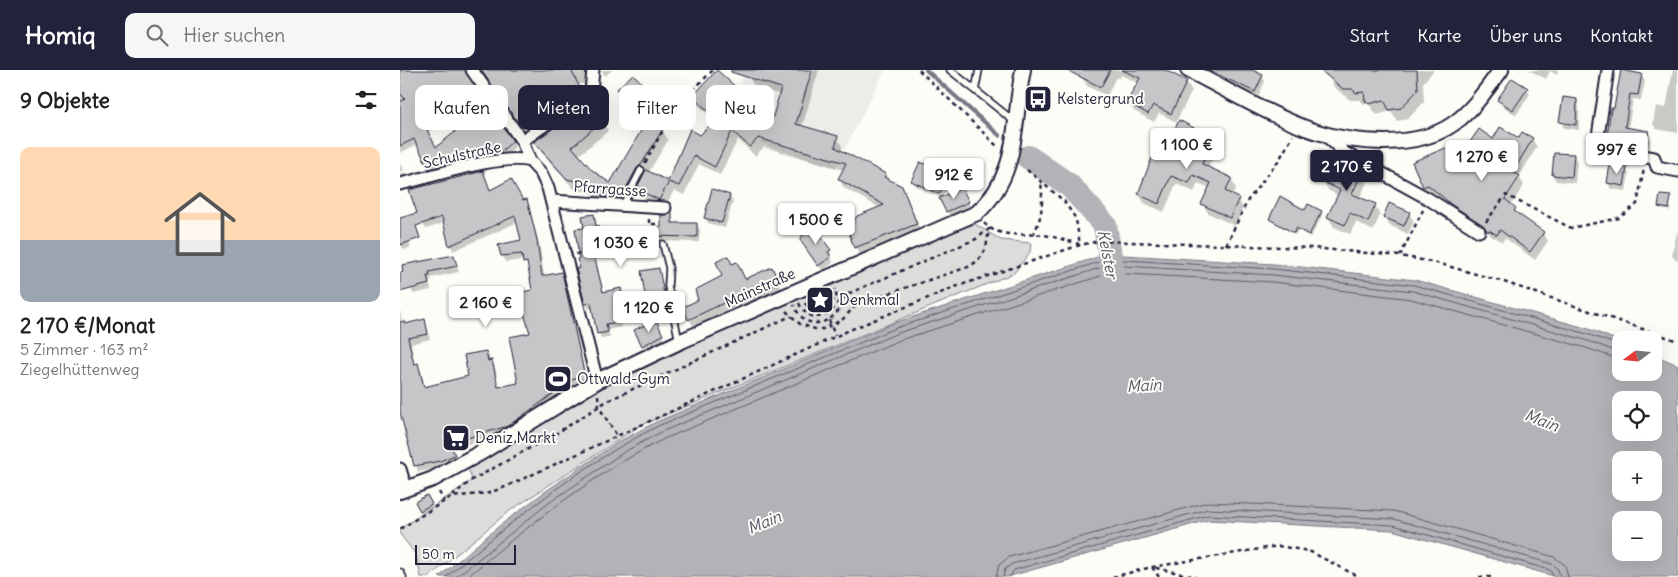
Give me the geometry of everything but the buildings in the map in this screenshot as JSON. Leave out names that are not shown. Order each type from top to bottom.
[{"type":"street","points":[[472,70],[522,141],[530,161],[544,180],[552,201],[597,382]]},
{"type":"street","points":[[522,141],[591,92],[593,70]]},
{"type":"street","name":"Mainstraße","points":[[403,490],[433,479],[482,452],[597,382],[679,342],[977,213],[999,188],[1009,165],[1023,70]]},
{"type":"street","points":[[1188,70],[1298,126],[1353,139],[1379,142],[1433,136],[1452,125],[1467,114],[1501,70]]},
{"type":"street","points":[[1608,70],[1596,142],[1598,148],[1654,158],[1657,167],[1678,171]]},
{"type":"street","points":[[1322,132],[1344,153],[1427,198],[1479,231]]},
{"type":"street","name":"Schulstraße","points":[[400,184],[496,162],[517,159],[530,161]]},
{"type":"street","name":"Pfarrgasse","points":[[552,201],[665,208]]},
{"type":"street","points":[[400,469],[403,490]]},
{"type":"lane","points":[[950,70],[1015,122]]},
{"type":"lane","points":[[975,91],[979,70]]},
{"type":"lane","points":[[624,205],[641,170]]},
{"type":"lane","points":[[663,244],[669,268],[668,286],[679,342]]},
{"type":"lane","points":[[400,572],[403,577]]},
{"type":"path","points":[[641,170],[675,108],[713,70]]},
{"type":"path","points":[[919,70],[1000,149]]},
{"type":"path","points":[[1226,245],[1248,200],[1279,160],[1290,141]]},
{"type":"path","points":[[1479,231],[1506,195],[1571,228],[1619,218],[1637,204],[1647,157]]},
{"type":"path","points":[[1027,170],[1064,201],[1076,219],[1080,245]]},
{"type":"path","points":[[1033,235],[1040,220],[1043,204],[1040,180]]},
{"type":"path","points":[[650,207],[649,224],[656,224],[657,240],[663,244]]},
{"type":"path","points":[[977,213],[989,228],[1002,233],[1044,235],[1080,245]]},
{"type":"path","points":[[1400,256],[1420,219]]},
{"type":"path","points":[[792,302],[801,318],[810,322],[829,320],[836,315],[843,305],[845,295],[976,239],[989,228]]},
{"type":"path","points":[[783,306],[800,324],[815,329],[831,326],[842,320],[857,304],[968,267],[979,261],[985,251],[989,228]]},
{"type":"path","points":[[451,496],[489,493],[835,336],[955,287],[1099,240],[1312,248],[1400,256],[1437,263],[1496,280],[1678,341]]},
{"type":"path","points":[[566,257],[598,249],[605,256],[663,244]]},
{"type":"path","points":[[803,297],[810,310],[820,309],[831,303],[834,295],[830,286],[823,288],[820,280]]},
{"type":"path","points":[[801,307],[804,313],[810,317],[826,315],[838,303],[836,292]]},
{"type":"path","points":[[788,304],[798,299]]},
{"type":"path","points":[[400,530],[472,480],[557,433],[599,406],[645,382],[791,316]]},
{"type":"path","points":[[829,320],[835,336]]},
{"type":"path","points":[[599,406],[617,436]]},
{"type":"path","points":[[1113,577],[1152,566],[1278,546],[1309,551],[1359,577]]},
{"type":"path","points":[[1152,566],[1159,577]]},
{"type":"path","points":[[1152,566],[1196,577]]},
{"type":"path","points":[[1479,577],[1493,577]]},
{"type":"shaded area","points":[[745,70],[885,70],[835,168],[760,143],[763,130],[774,130],[774,85],[740,84]]},
{"type":"shaded area","points":[[975,224],[1001,240],[1031,243],[1030,252],[1014,273],[641,425],[508,512],[429,577],[421,577],[416,555],[400,534],[400,529],[472,480],[467,465],[682,343],[904,247]]},
{"type":"water","name":"Main","points":[[1107,254],[1274,264],[1415,280],[1589,329],[1612,338],[1612,381],[1662,381],[1662,358],[1678,365],[1678,577],[1557,577],[1392,530],[1208,520],[1007,577],[439,577],[499,526],[543,493],[618,442],[656,422],[894,323]]},
{"type":"waterway","name":"Kelster","points":[[926,70],[1000,136]]},
{"type":"waterway","name":"Kelster","points":[[1028,157],[1069,185],[1105,225],[1115,286]]},
{"type":"place","name":"Kelstergrund","points":[[1038,99]]},
{"type":"place","name":"Denkmal","points":[[820,300]]},
{"type":"place","name":"Ottwald-Gym","points":[[558,379]]},
{"type":"place","name":"Deniz Markt","points":[[456,438]]}]
